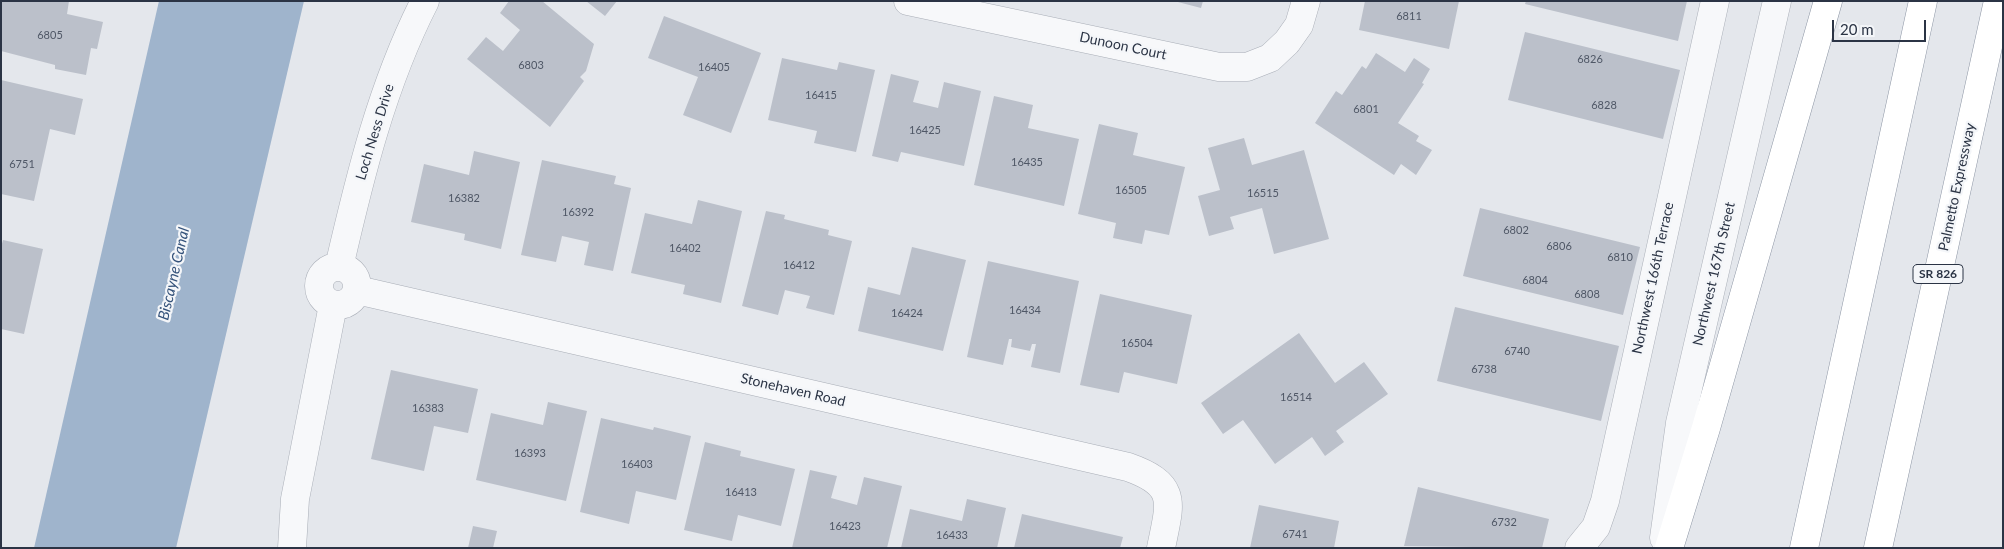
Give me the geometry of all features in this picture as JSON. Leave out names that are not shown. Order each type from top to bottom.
[{"type":"highway","points":[[1669,548],[1706,428],[1828,1]]},
{"type":"highway","points":[[1804,548],[1923,1]]},
{"type":"highway","name":"Palmetto Expressway","points":[[1878,548],[1998,1]]},
{"type":"street","name":"Loch Ness Drive","points":[[339,267],[359,180],[387,89],[410,31],[425,1]]},
{"type":"street","name":"Dunoon Court","points":[[908,1],[1228,67],[1247,67],[1270,58],[1287,42],[1299,25],[1306,1]]},
{"type":"street","name":"Northwest 166th Terrace","points":[[1579,548],[1596,527],[1605,501],[1714,1]]},
{"type":"street","name":"Northwest 167th Street","points":[[1663,548],[1680,423],[1776,1]]},
{"type":"street","points":[[339,267],[352,272],[357,284],[357,290],[351,301],[339,306],[333,305],[322,298],[318,286],[323,274],[328,270],[339,267]]},
{"type":"street","name":"Stonehaven Road","points":[[357,290],[1128,467],[1148,474],[1163,487],[1169,506],[1161,548]]},
{"type":"street","points":[[292,548],[295,499],[333,305]]},
{"type":"water","name":"Biscayne Canal","points":[[159,1],[304,1],[176,548],[34,548]]},
{"type":"building","points":[[1,1],[69,1],[67,14],[103,22],[97,49],[91,48],[86,75],[55,69],[55,65],[1,51]]},
{"type":"building","points":[[509,1],[542,1],[594,44],[586,71],[580,77],[584,81],[550,127],[467,59],[486,37],[503,51],[520,30],[500,13]]},
{"type":"building","points":[[586,1],[617,1],[605,16]]},
{"type":"building","points":[[1174,1],[1203,1],[1201,8]]},
{"type":"building","points":[[1365,1],[1459,1],[1449,49],[1359,30]]},
{"type":"building","points":[[1526,1],[1687,1],[1678,41],[1525,4]]},
{"type":"building","points":[[664,16],[761,53],[731,133],[683,115],[698,77],[648,58]]},
{"type":"building","points":[[1525,32],[1680,70],[1663,139],[1508,100]]},
{"type":"building","points":[[1376,53],[1405,72],[1414,58],[1430,69],[1422,83],[1424,84],[1398,123],[1419,136],[1416,141],[1432,150],[1416,175],[1401,164],[1394,175],[1315,123],[1336,91],[1342,95],[1362,66],[1366,69]]},
{"type":"building","points":[[782,58],[837,70],[839,62],[875,70],[856,152],[814,143],[817,131],[768,120]]},
{"type":"building","points":[[891,74],[919,81],[913,102],[938,108],[944,82],[981,91],[964,166],[901,152],[898,162],[872,156]]},
{"type":"building","points":[[1,80],[83,99],[75,135],[50,129],[34,201],[1,194]]},
{"type":"building","points":[[994,96],[1033,105],[1028,128],[1079,139],[1064,206],[974,185]]},
{"type":"building","points":[[1099,124],[1138,133],[1133,155],[1185,167],[1169,235],[1145,230],[1142,244],[1113,238],[1116,223],[1078,214]]},
{"type":"building","points":[[1244,138],[1252,165],[1304,150],[1329,239],[1274,254],[1262,208],[1230,217],[1234,229],[1209,236],[1198,196],[1220,190],[1208,148]]},
{"type":"building","points":[[474,151],[520,162],[501,249],[464,240],[465,234],[411,222],[424,164],[469,175]]},
{"type":"building","points":[[542,160],[616,176],[614,184],[631,188],[613,271],[584,265],[589,242],[562,236],[556,262],[521,255]]},
{"type":"building","points":[[698,200],[742,211],[721,303],[683,294],[685,285],[631,273],[645,213],[692,224]]},
{"type":"building","points":[[1480,208],[1640,247],[1623,315],[1463,276]]},
{"type":"building","points":[[766,211],[785,215],[784,219],[829,230],[828,235],[852,241],[834,315],[806,308],[810,296],[785,290],[778,315],[742,306]]},
{"type":"building","points":[[3,240],[43,249],[24,334],[1,329],[1,247]]},
{"type":"building","points":[[912,247],[966,260],[943,351],[858,331],[868,287],[900,295]]},
{"type":"building","points":[[988,261],[1079,281],[1060,373],[1031,367],[1036,344],[1032,344],[1030,351],[1011,347],[1012,339],[1009,339],[1003,365],[967,357]]},
{"type":"building","points":[[1100,294],[1192,315],[1177,384],[1124,372],[1119,393],[1080,385]]},
{"type":"building","points":[[1455,307],[1619,346],[1601,421],[1437,381]]},
{"type":"building","points":[[1299,333],[1335,383],[1364,362],[1388,394],[1336,431],[1344,442],[1325,456],[1312,437],[1275,464],[1243,420],[1223,434],[1201,403]]},
{"type":"building","points":[[391,370],[478,389],[468,433],[434,426],[424,471],[371,459]]},
{"type":"building","points":[[548,402],[587,411],[566,501],[476,480],[491,413],[543,425]]},
{"type":"building","points":[[601,418],[653,430],[654,427],[691,436],[676,500],[636,491],[629,524],[580,512]]},
{"type":"building","points":[[705,442],[741,451],[740,456],[795,469],[781,526],[738,515],[732,541],[684,530]]},
{"type":"building","points":[[810,470],[837,476],[831,498],[857,505],[864,477],[902,486],[887,548],[792,548]]},
{"type":"building","points":[[1418,487],[1549,519],[1542,548],[1404,546]]},
{"type":"building","points":[[967,499],[1006,508],[997,548],[901,548],[910,509],[962,521]]},
{"type":"building","points":[[1259,505],[1339,521],[1334,548],[1250,548]]},
{"type":"building","points":[[1022,514],[1123,537],[1120,548],[1014,548]]},
{"type":"building","points":[[473,526],[497,531],[493,548],[468,548]]}]
